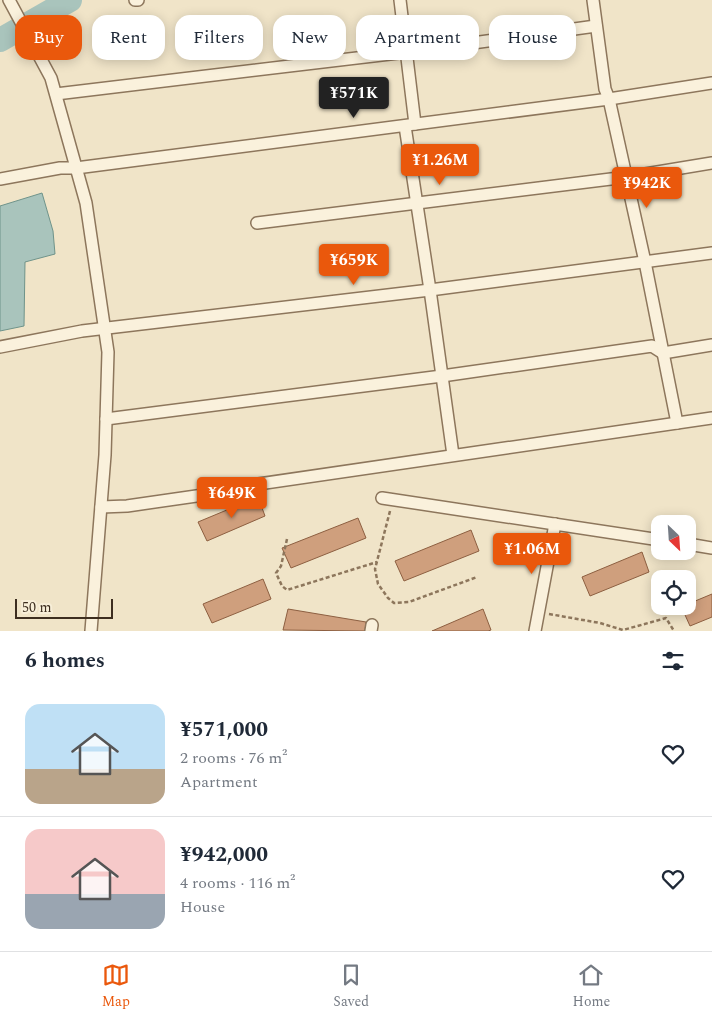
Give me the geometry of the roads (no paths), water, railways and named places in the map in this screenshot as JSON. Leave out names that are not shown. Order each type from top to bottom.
[{"type":"street","points":[[10,0],[52,78],[86,204],[105,328],[108,352],[106,419],[91,631]]},
{"type":"street","points":[[400,0],[402,15]]},
{"type":"street","points":[[593,0],[605,89],[627,177],[677,422]]},
{"type":"street","points":[[479,42],[596,26]]},
{"type":"street","points":[[56,94],[356,57]]},
{"type":"street","points":[[407,60],[410,125],[417,202],[453,455]]},
{"type":"street","points":[[0,180],[60,168],[76,168],[410,125],[609,99],[712,83]]},
{"type":"street","points":[[257,223],[627,177],[712,163]]},
{"type":"street","points":[[0,347],[82,331],[430,290],[712,253]]},
{"type":"street","points":[[106,419],[442,376],[652,346],[663,353],[712,344]]},
{"type":"street","points":[[101,507],[126,506],[238,490],[244,486],[712,418]]},
{"type":"street","points":[[387,499],[651,539]]},
{"type":"street","points":[[535,631],[555,524]]},
{"type":"street","points":[[696,545],[712,548]]},
{"type":"water","points":[[42,193],[53,231],[55,254],[25,262],[24,326],[0,331],[0,206]]},
{"type":"waterway","points":[[0,40],[70,0]]}]
